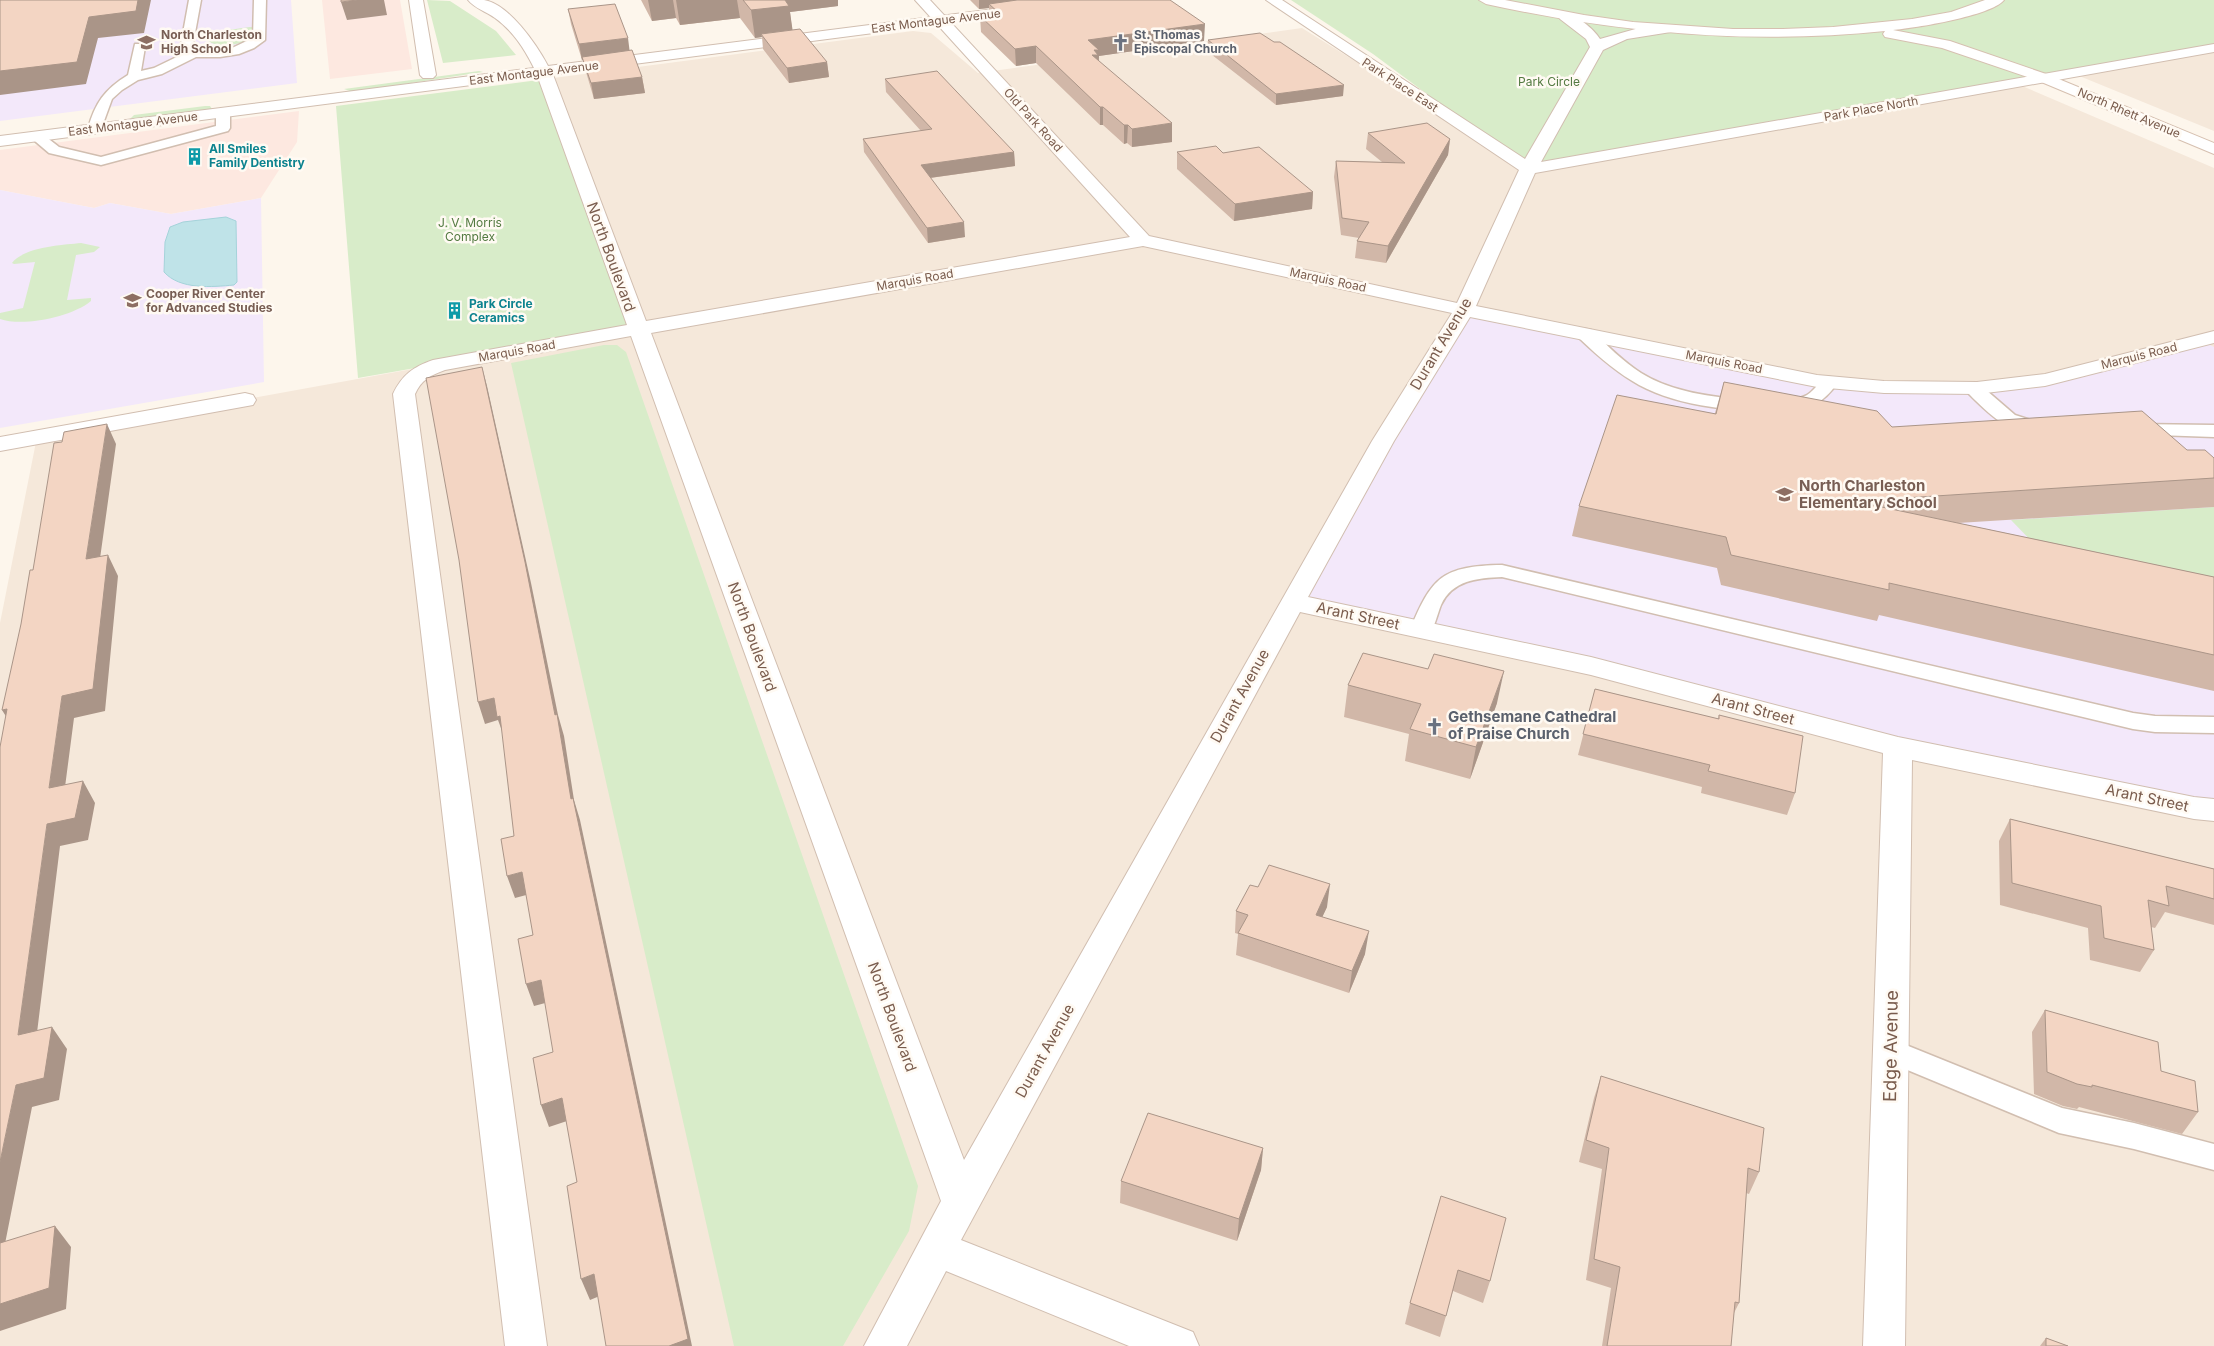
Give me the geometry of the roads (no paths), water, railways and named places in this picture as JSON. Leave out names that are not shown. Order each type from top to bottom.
[{"type":"street","points":[[416,0],[428,75]]},
{"type":"street","name":"North Boulevard","points":[[475,0],[502,15],[522,34],[541,66],[961,1202]]},
{"type":"street","name":"Old Park Road","points":[[922,0],[1143,240]]},
{"type":"street","name":"East Montague Avenue","points":[[938,16],[1024,0]]},
{"type":"street","name":"East Montague Avenue","points":[[0,130],[161,120],[223,113],[541,66],[938,16],[1098,0]]},
{"type":"street","name":"Park Place East","points":[[1273,0],[1528,169]]},
{"type":"street","points":[[1486,0],[1565,16],[1666,29],[1763,34],[1854,31],[1909,24],[1956,15],[1997,0]]},
{"type":"street","name":"North Rhett Avenue","points":[[1956,15],[1958,26],[1977,42],[2011,57],[2044,78]]},
{"type":"street","points":[[1565,16],[1592,37],[1597,47],[1610,38],[1634,32],[1666,29]]},
{"type":"street","name":"North Rhett Avenue","points":[[1854,31],[1896,35],[1945,44],[2044,78],[2214,149]]},
{"type":"street","name":"Durant Avenue","points":[[885,1346],[938,1249],[961,1202],[1292,602],[1383,441],[1464,310],[1528,169],[1597,47]]},
{"type":"street","name":"Park Place North","points":[[1528,169],[2214,48]]},
{"type":"street","name":"East Montague Avenue","points":[[0,141],[36,136],[97,123],[428,75],[541,66]]},
{"type":"street","name":"Marquis Road","points":[[526,1346],[404,394],[409,382],[420,372],[440,364],[1143,240],[1464,310],[1829,382],[1884,387],[1973,388],[2045,380],[2210,342]]},
{"type":"street","points":[[0,444],[245,400]]},
{"type":"street","name":"Arant Street","points":[[1292,602],[1590,666],[1898,746],[2184,806],[2214,810]]},
{"type":"street","name":"Edge Avenue","points":[[1884,1346],[1898,746]]},
{"type":"street","points":[[938,1249],[1178,1346]]},
{"type":"lane","points":[[194,54],[187,44],[195,0]]},
{"type":"lane","points":[[97,123],[104,99],[120,84],[134,77],[158,71],[194,54],[241,51],[259,40],[260,0]]},
{"type":"lane","points":[[134,77],[139,47]]},
{"type":"lane","points":[[36,136],[54,150],[101,162],[223,128],[223,113]]},
{"type":"lane","points":[[157,145],[161,120]]},
{"type":"lane","points":[[1585,334],[1613,361],[1642,381],[1660,389],[1718,402],[1754,407],[1798,405],[1821,395],[1829,382]]},
{"type":"lane","points":[[1973,388],[2010,421],[2029,428],[2053,429]]},
{"type":"lane","points":[[2117,430],[2214,431]]},
{"type":"lane","points":[[1421,630],[1437,593],[1447,583],[1467,575],[1502,571],[2123,719],[2155,724],[2214,725]]},
{"type":"lane","points":[[1891,1051],[2059,1120],[2134,1136],[2214,1157]]},
{"type":"water","points":[[226,217],[236,221],[237,282],[234,285],[206,287],[187,285],[171,278],[164,272],[165,242],[170,227],[183,222]]},
{"type":"place","name":"North Charleston High School","points":[[147,42]]},
{"type":"place","name":"St. Thomas Episcopal Church","points":[[1120,42]]},
{"type":"place","name":"All Smiles Family Dentistry","points":[[195,156]]},
{"type":"place","name":"Cooper River Center for Advanced Studies","points":[[132,301]]},
{"type":"place","name":"Park Circle Ceramics","points":[[455,311]]},
{"type":"place","name":"North Charleston Elementary School","points":[[1785,495]]},
{"type":"place","name":"Gethsemane Cathedral of Praise Church","points":[[1434,726]]},
{"type":"park label","name":"Park Circle","points":[[1549,82]]},
{"type":"park label","name":"J. V. Morris Complex","points":[[470,230]]}]
